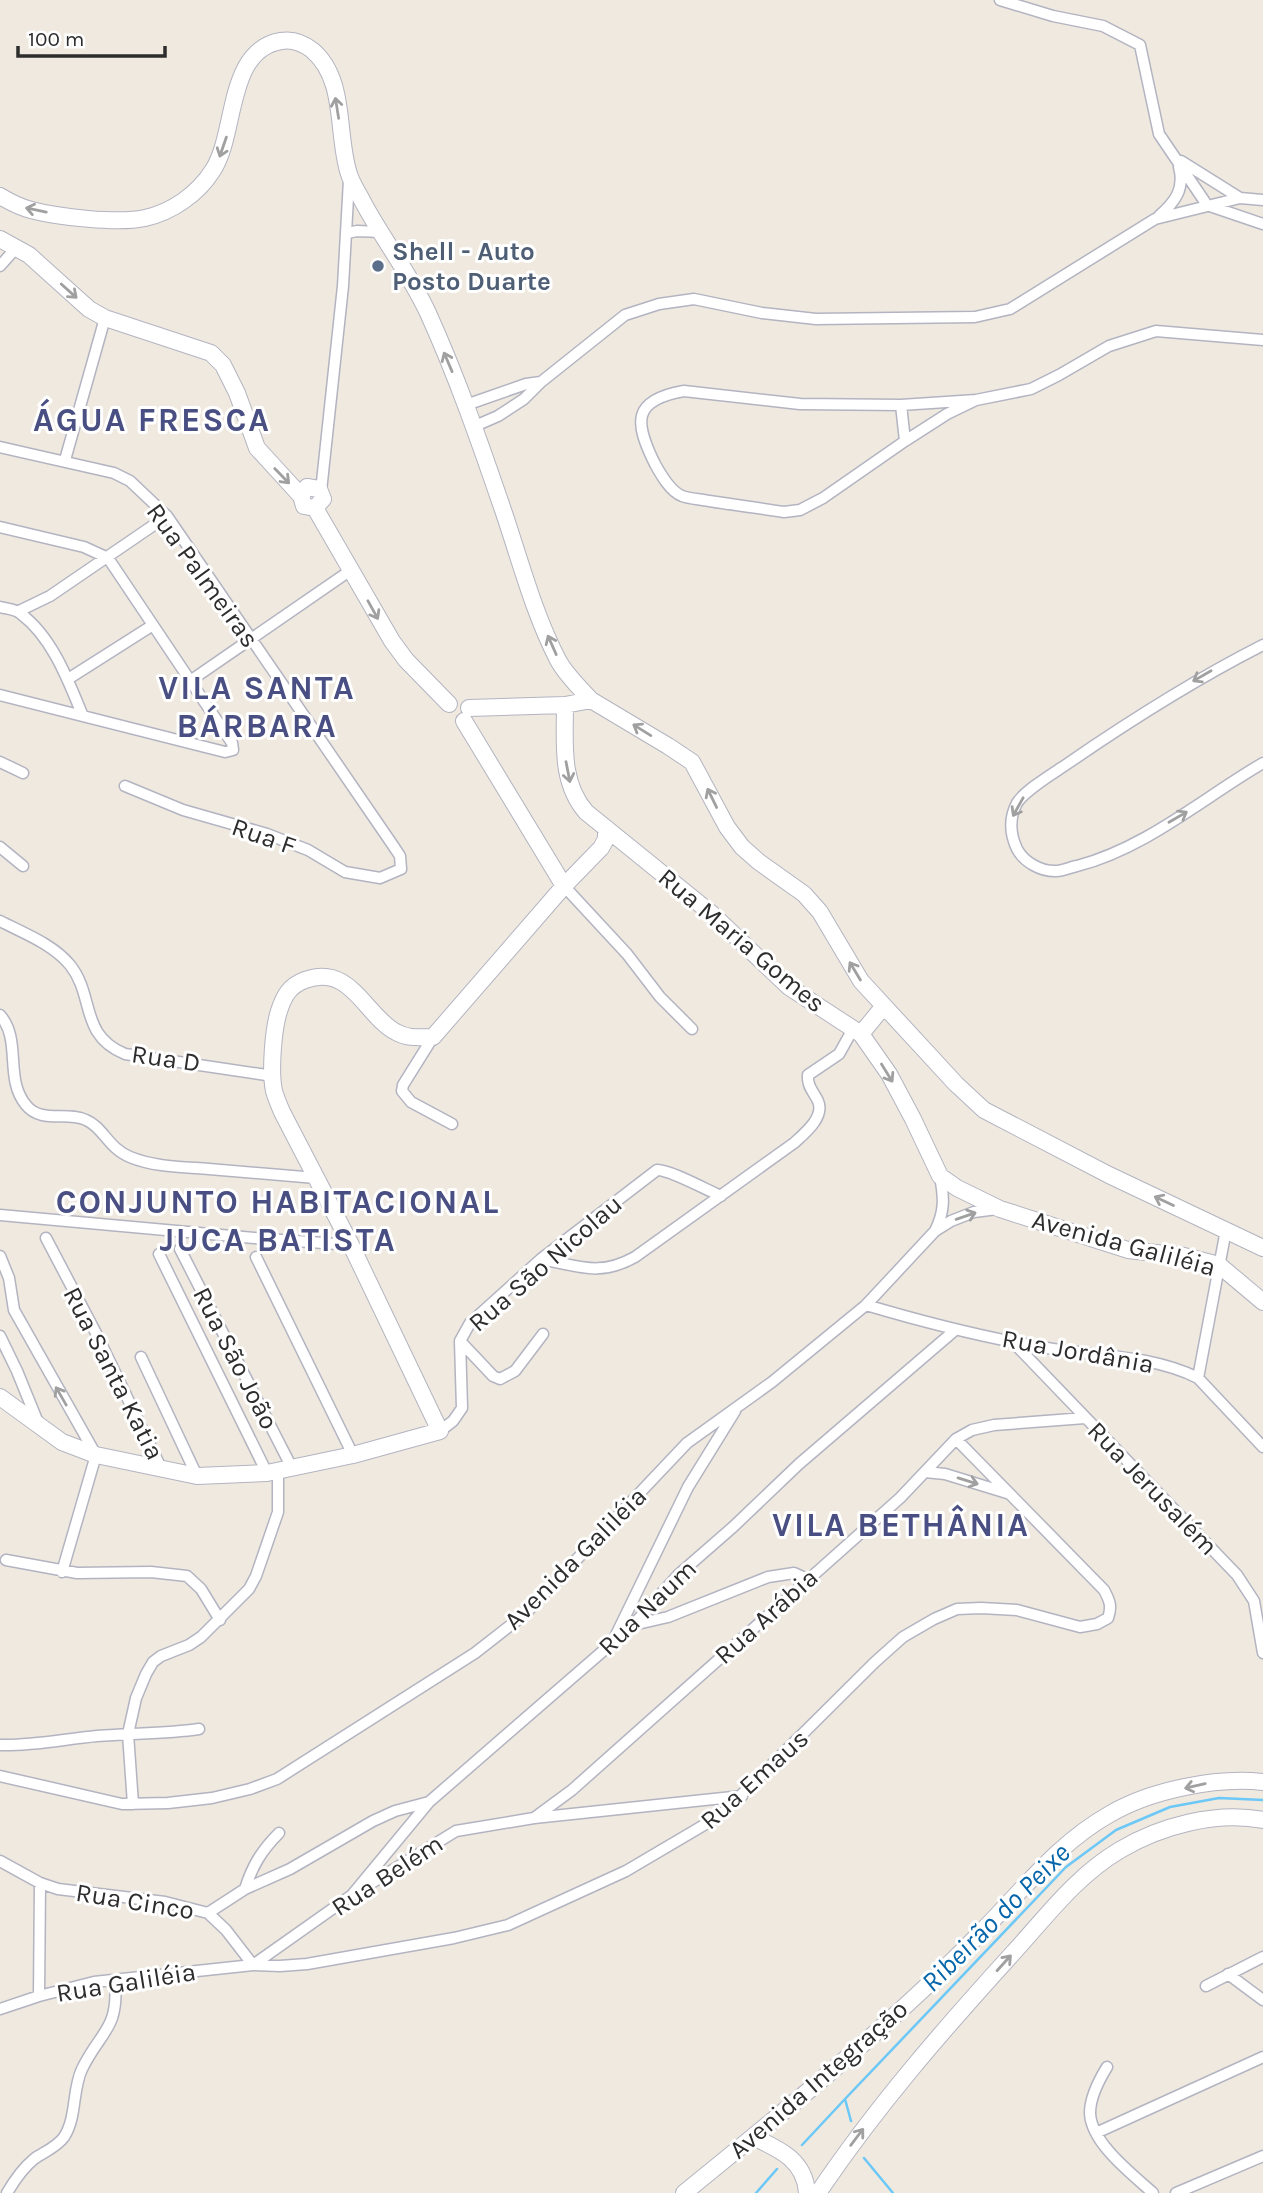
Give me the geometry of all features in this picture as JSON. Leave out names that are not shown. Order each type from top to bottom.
[{"type":"street","points":[[1000,0],[1053,16],[1103,26],[1140,45],[1159,134],[1207,205],[1263,224]]},
{"type":"street","points":[[0,196],[33,211],[115,220],[144,218],[170,209],[196,192],[214,169],[225,146],[237,89],[246,66],[256,52],[272,42],[288,40],[305,44],[317,55],[333,83],[349,175],[348,233],[322,502],[316,508]]},
{"type":"street","points":[[1176,158],[1240,198]]},
{"type":"street","points":[[475,426],[511,408],[625,315],[659,304],[694,299],[762,313],[816,319],[943,319],[975,317],[1010,309],[1167,209],[1181,189],[1182,177],[1176,158]]},
{"type":"street","points":[[349,175],[428,312],[475,426],[543,625],[559,663],[590,700],[692,762],[727,827],[741,846],[804,894],[820,912],[861,982],[956,1084],[984,1110],[1109,1175],[1263,1248]]},
{"type":"street","points":[[1155,219],[1240,198],[1263,200]]},
{"type":"street","points":[[348,233],[381,232]]},
{"type":"street","points":[[0,239],[48,272],[89,309],[105,318],[204,349],[217,359],[223,365],[237,393],[257,448],[301,496],[304,506],[316,508]]},
{"type":"street","points":[[0,266],[16,248]]},
{"type":"street","points":[[65,460],[105,318]]},
{"type":"street","points":[[976,400],[947,414],[823,498],[800,510],[784,512],[681,496],[668,485],[659,472],[644,442],[641,424],[643,413],[650,404],[663,395],[684,391],[800,404],[901,405],[976,400],[1031,389],[1109,346],[1156,331],[1263,340]]},
{"type":"street","points":[[466,405],[526,384],[541,382]]},
{"type":"street","points":[[901,405],[905,441]]},
{"type":"street","name":"Rua Palmeiras","points":[[0,447],[114,473],[130,481],[167,516],[400,856],[401,869]]},
{"type":"street","points":[[301,496],[307,487],[313,486],[321,491]]},
{"type":"street","points":[[316,508],[392,641],[406,660],[449,704],[460,699],[466,702],[467,714],[564,886],[627,954],[660,997],[692,1028]]},
{"type":"street","points":[[0,607],[19,611],[50,596],[167,516]]},
{"type":"street","points":[[0,527],[84,547],[107,558],[232,743],[232,752],[0,695]]},
{"type":"street","points":[[190,681],[351,569]]},
{"type":"street","points":[[19,611],[48,646],[68,679],[82,714]]},
{"type":"street","points":[[68,679],[153,625]]},
{"type":"street","points":[[1263,645],[1207,673],[1141,713],[1046,778],[1018,801],[1010,824],[1013,841],[1021,857],[1041,869],[1056,871],[1087,863],[1116,852],[1197,806],[1263,763]]},
{"type":"street","points":[[467,714],[565,705],[590,700]]},
{"type":"street","name":"Rua Maria Gomes","points":[[565,705],[566,769],[576,800],[586,812],[712,914],[789,986],[857,1032],[889,1074],[940,1176]]},
{"type":"street","points":[[0,762],[23,773]]},
{"type":"street","name":"Rua F","points":[[125,786],[183,810],[268,834],[308,850],[345,872],[380,878],[401,869]]},
{"type":"street","points":[[452,1124],[411,1102],[402,1091],[403,1085],[433,1037],[564,886],[601,848],[606,839],[606,828]]},
{"type":"street","points":[[0,847],[23,866]]},
{"type":"street","points":[[601,848],[643,857]]},
{"type":"street","name":"Rua D","points":[[0,921],[44,944],[69,964],[78,978],[92,1024],[110,1048],[125,1054],[273,1076]]},
{"type":"street","points":[[0,1397],[62,1442],[96,1455],[197,1476],[279,1471],[353,1455],[440,1431],[351,1245],[282,1112],[274,1091],[273,1076],[278,1016],[283,997],[291,987],[319,976],[332,979],[359,994],[395,1032],[407,1037],[433,1037]]},
{"type":"street","points":[[541,1259],[597,1269],[618,1266],[635,1257],[794,1143],[814,1122],[820,1106],[809,1086],[808,1075],[839,1054],[883,1007]]},
{"type":"street","points":[[0,1015],[10,1030],[15,1082],[19,1095],[27,1106],[40,1115],[77,1117],[88,1121],[114,1149],[142,1162],[316,1178]]},
{"type":"street","name":"Rua São Nicolau","points":[[440,1431],[453,1421],[461,1408],[460,1341],[470,1323],[541,1259],[657,1170],[667,1170],[682,1180],[720,1196]]},
{"type":"street","points":[[935,1231],[943,1215],[944,1200],[940,1176]]},
{"type":"street","name":"Avenida Galiléia","points":[[940,1176],[957,1188],[1000,1209],[1128,1250],[1184,1256],[1219,1265],[1263,1302]]},
{"type":"street","points":[[935,1231],[974,1212],[1000,1209]]},
{"type":"street","points":[[0,1215],[351,1245]]},
{"type":"street","points":[[1198,1378],[1226,1230]]},
{"type":"street","name":"Avenida Galiléia","points":[[0,1776],[122,1804],[212,1798],[250,1789],[276,1779],[475,1653],[525,1614],[687,1443],[772,1382],[866,1305],[935,1231]]},
{"type":"street","name":"Rua Santa Katia","points":[[46,1238],[97,1335],[162,1470]]},
{"type":"street","name":"Rua São João","points":[[180,1249],[279,1471]]},
{"type":"street","name":"Rua São João","points":[[159,1254],[279,1471]]},
{"type":"street","points":[[0,1256],[9,1278],[14,1310],[96,1455],[62,1572]]},
{"type":"street","points":[[256,1257],[353,1455]]},
{"type":"street","name":"Rua Jordânia","points":[[866,1305],[954,1331],[1157,1364],[1185,1372],[1198,1378],[1263,1447]]},
{"type":"street","name":"Rua Naum","points":[[352,1895],[429,1802],[633,1625],[678,1574],[733,1527],[799,1464],[954,1331]]},
{"type":"street","points":[[460,1341],[493,1376],[500,1379],[515,1371],[542,1334]]},
{"type":"street","points":[[0,1336],[18,1371],[40,1427]]},
{"type":"street","name":"Rua Jerusalém","points":[[1011,1340],[1197,1530],[1237,1575],[1254,1601],[1263,1653]]},
{"type":"street","name":"Rua Santa Katia","points":[[141,1357],[197,1476]]},
{"type":"street","points":[[612,1642],[688,1487],[739,1406]]},
{"type":"street","name":"Rua Arábia","points":[[534,1818],[572,1790],[807,1579],[925,1472],[956,1439],[972,1430],[994,1425],[1085,1418]]},
{"type":"street","points":[[956,1439],[1009,1494]]},
{"type":"street","points":[[133,1804],[128,1734],[136,1698],[146,1674],[153,1662],[161,1656],[195,1641],[220,1620],[249,1589],[278,1512],[279,1471]]},
{"type":"street","points":[[925,1472],[945,1474],[1009,1494]]},
{"type":"street","name":"Rua Emaus","points":[[253,1965],[280,1966],[373,1954],[508,1924],[650,1858],[722,1815],[903,1637],[957,1609],[1017,1609],[1080,1627],[1097,1624],[1108,1618],[1110,1602],[1104,1590],[1009,1494]]},
{"type":"street","points":[[6,1560],[62,1572],[162,1572],[187,1576],[201,1589],[220,1620]]},
{"type":"street","points":[[633,1625],[668,1616],[768,1577],[794,1573],[807,1579]]},
{"type":"street","points":[[0,1745],[19,1746],[199,1729]]},
{"type":"street","name":"Avenida Integração","points":[[684,2193],[865,2042],[925,1987],[1054,1854],[1078,1834],[1111,1812],[1157,1794],[1205,1783],[1245,1780],[1263,1782]]},
{"type":"street","name":"Rua Belém","points":[[253,1965],[352,1895],[456,1831],[534,1818],[742,1796]]},
{"type":"street","points":[[208,1913],[245,1889],[290,1869],[373,1821],[395,1811],[429,1802]]},
{"type":"street","name":"Avenida Integração","points":[[818,2193],[875,2112],[1081,1878],[1120,1850],[1168,1830],[1209,1819],[1233,1817],[1263,1820]]},
{"type":"street","points":[[245,1889],[251,1869],[262,1849],[279,1833]]},
{"type":"street","name":"Rua Cinco","points":[[0,1861],[40,1882],[79,1893],[165,1902],[208,1913],[243,1950],[253,1965]]},
{"type":"street","points":[[39,1996],[37,1945],[40,1882]]},
{"type":"street","points":[[1206,1986],[1263,1957]]},
{"type":"street","name":"Rua Galiléia","points":[[0,2009],[93,1982],[253,1965]]},
{"type":"street","points":[[1228,1974],[1263,2000]]},
{"type":"street","points":[[6,2193],[32,2160],[63,2139],[69,2126],[82,2069],[104,2035],[114,2013],[115,1980]]},
{"type":"street","points":[[1096,2133],[1263,2057]]},
{"type":"street","points":[[1107,2067],[1096,2087],[1090,2113],[1096,2133],[1118,2161],[1153,2193]]},
{"type":"street","points":[[753,2137],[786,2153],[794,2161],[801,2171],[807,2193]]},
{"type":"street","points":[[1176,2193],[1263,2156]]},
{"type":"waterway","name":"Ribeirão do Peixe","points":[[851,2121],[845,2099],[1066,1867],[1116,1830],[1170,1807],[1219,1798],[1263,1800]]},
{"type":"waterway","points":[[802,2145],[845,2099]]},
{"type":"waterway","name":"Ribeirão do Peixe","points":[[864,2158],[893,2193]]},
{"type":"waterway","points":[[756,2193],[777,2169]]},
{"type":"place","name":"Shell - Auto Posto Duarte","points":[[378,266]]},
{"type":"district","name":"ÁGUA FRESCA","points":[[152,419]]},
{"type":"district","name":"VILA SANTA BÁRBARA","points":[[257,706]]},
{"type":"district","name":"CONJUNTO HABITACIONAL JUCA BATISTA","points":[[278,1220]]},
{"type":"district","name":"VILA BETHÂNIA","points":[[901,1524]]}]
